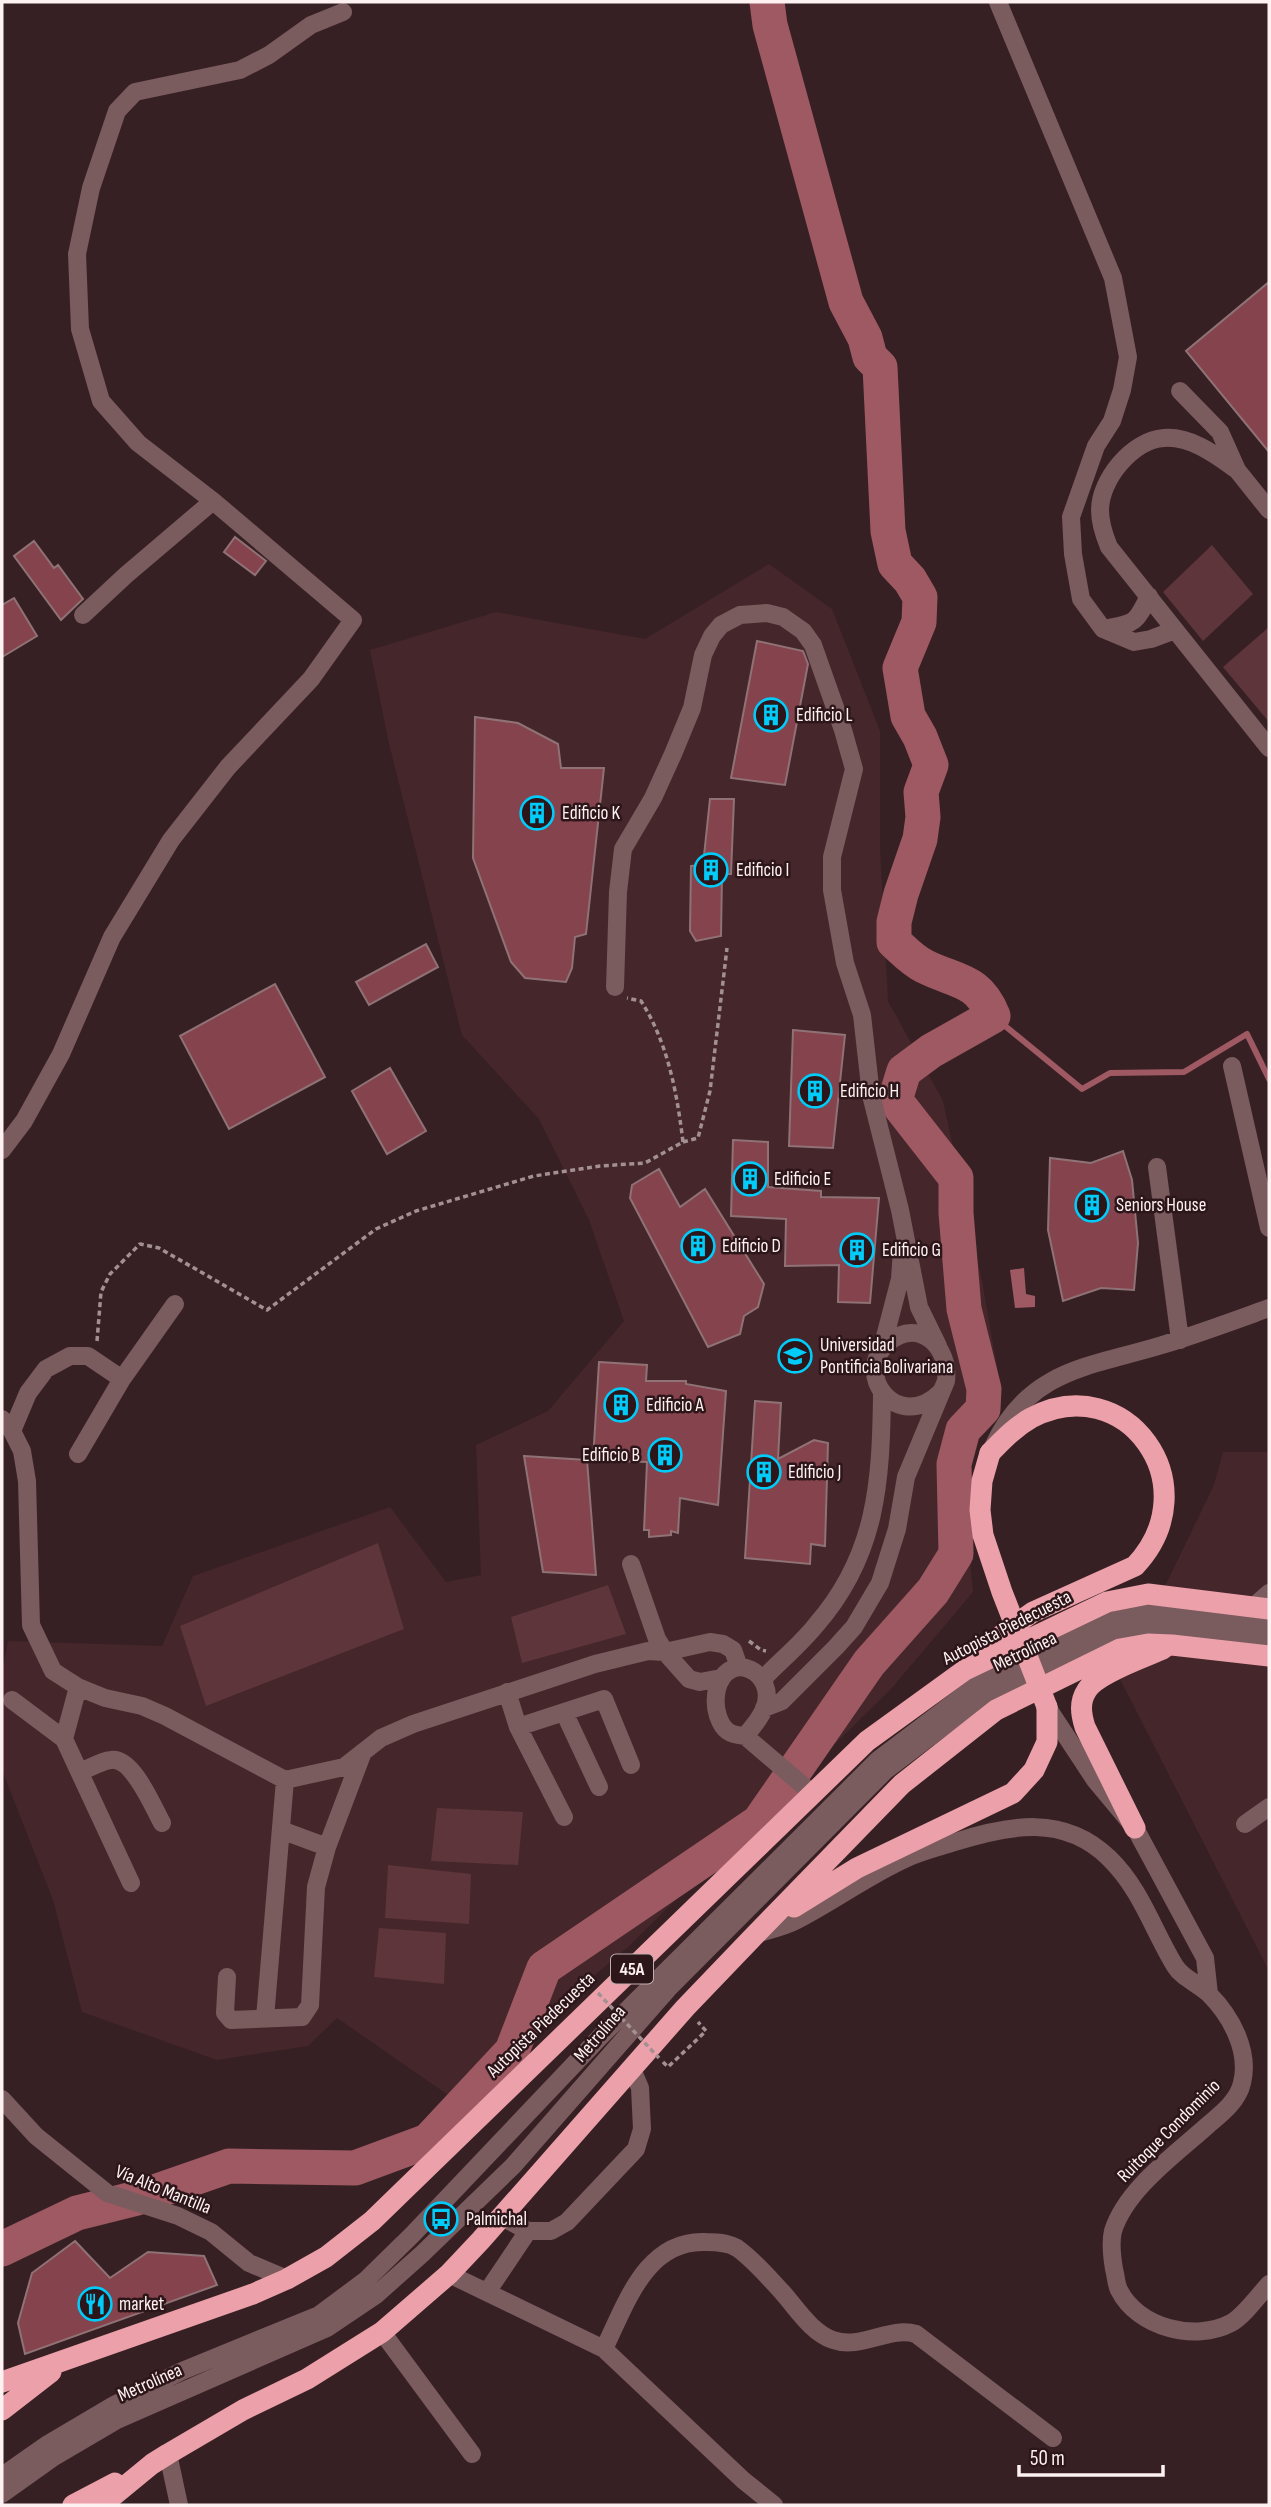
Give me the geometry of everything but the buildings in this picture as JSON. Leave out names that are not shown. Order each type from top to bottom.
[{"type":"highway","points":[[754,1935],[857,1868],[1013,1793],[1034,1770],[1047,1742],[1047,1707],[993,1569],[983,1535],[980,1510],[982,1481],[990,1453],[1010,1433],[1031,1418],[1058,1408],[1083,1407],[1111,1414],[1137,1431],[1151,1448],[1161,1469],[1166,1499],[1158,1533],[1135,1566],[1032,1612],[1005,1632],[965,1670]]},
{"type":"highway","name":"Autopista Piedecuesta","points":[[2,2382],[253,2294],[326,2257],[372,2221],[867,1741],[965,1670],[1107,1602],[1148,1594],[1260,1609]]},
{"type":"highway","points":[[73,2505],[160,2459],[243,2410],[307,2379],[382,2332],[449,2274],[685,2008],[754,1935],[902,1784],[980,1721],[996,1710],[1120,1649],[1148,1644],[1172,1644],[1269,1656]]},
{"type":"highway","points":[[1135,1828],[1084,1727],[1082,1701],[1087,1688],[1099,1679],[1172,1644]]},
{"type":"highway","points":[[2,2410],[69,2358]]},
{"type":"highway","points":[[102,2505],[160,2459]]},
{"type":"street","points":[[999,2],[1113,278],[1128,357],[1122,390],[1112,421],[1086,471],[1071,517],[1073,554],[1082,599],[1103,629],[1134,642],[1175,630]]},
{"type":"street","points":[[2,1150],[24,1121],[61,1054],[112,937],[172,840],[228,766],[311,679],[353,620],[213,501],[138,443],[101,401],[80,330],[77,254],[91,188],[117,111],[135,92],[240,70],[269,55],[311,24],[343,12]]},
{"type":"street","points":[[1180,390],[1220,432],[1237,470],[1269,510]]},
{"type":"street","points":[[1237,470],[1213,453],[1187,440],[1163,438],[1143,443],[1114,472],[1104,489],[1100,509],[1102,529],[1109,547],[1269,748]]},
{"type":"street","points":[[83,615],[213,501]]},
{"type":"street","points":[[1103,629],[1126,625],[1138,618],[1149,596]]},
{"type":"street","points":[[615,982],[618,892],[623,849],[653,798],[692,708],[703,655],[721,625],[740,615],[767,613],[783,617],[803,631],[813,645],[854,769],[832,857],[832,890],[845,963],[865,1032],[871,1095],[902,1222],[919,1307],[945,1356],[948,1369],[946,1381],[906,1476],[897,1529],[880,1583],[854,1627],[836,1647],[782,1701],[764,1708]]},
{"type":"street","points":[[1232,1066],[1269,1228]]},
{"type":"street","points":[[1157,1167],[1180,1340]]},
{"type":"street","points":[[763,1679],[818,1624],[846,1586],[873,1520],[882,1453],[882,1393],[875,1371],[900,1279],[902,1222]]},
{"type":"street","points":[[78,1454],[122,1379],[175,1304]]},
{"type":"street","points":[[990,1453],[1002,1426],[1045,1384],[1071,1370],[1180,1340],[1269,1308]]},
{"type":"street","points":[[882,1348],[899,1336],[910,1334],[920,1335],[938,1346]]},
{"type":"street","points":[[122,1379],[88,1356],[70,1356],[46,1369],[7,1425],[22,1451],[27,1481],[31,1625],[53,1671],[78,1687],[105,1698],[142,1706],[165,1716],[285,1780],[344,1767],[381,1738],[413,1724],[595,1664],[648,1651],[665,1652],[709,1642],[723,1644],[733,1650],[739,1667]]},
{"type":"street","points":[[882,1393],[892,1402],[905,1407],[931,1402],[941,1392]]},
{"type":"street","points":[[631,1564],[657,1639],[665,1652],[689,1679],[700,1682],[721,1678]]},
{"type":"street","points":[[1260,1609],[1269,1593]]},
{"type":"street","name":"Metrolínea","points":[[2,2476],[48,2444],[114,2405],[182,2371],[318,2315],[366,2280],[610,2027],[878,1760],[977,1685],[1110,1621],[1146,1613],[1269,1626]]},
{"type":"street","name":"Metrolínea","points":[[2,2494],[54,2457],[117,2420],[327,2328],[376,2295],[513,2166],[668,1989],[886,1770],[984,1696],[1115,1632],[1151,1626],[1269,1639]]},
{"type":"street","points":[[745,1736],[764,1708],[767,1694],[763,1679],[755,1671],[739,1667],[732,1668],[721,1678],[715,1709],[720,1723],[726,1731],[745,1736],[813,1794]]},
{"type":"street","points":[[64,1739],[78,1687]]},
{"type":"street","points":[[507,1692],[518,1727],[564,1817]]},
{"type":"street","points":[[518,1727],[604,1699],[631,1765]]},
{"type":"street","points":[[12,1700],[64,1739],[131,1883]]},
{"type":"street","points":[[1047,1707],[1095,1780],[1135,1828],[1205,1958],[1209,1994]]},
{"type":"street","points":[[564,1712],[599,1787]]},
{"type":"street","points":[[227,1977],[225,2014],[231,2020],[302,2017],[310,2006],[316,1886],[327,1847],[363,1752]]},
{"type":"street","points":[[80,1772],[111,1760],[119,1760],[131,1767],[162,1823]]},
{"type":"street","points":[[265,2018],[285,1780]]},
{"type":"street","points":[[1245,1824],[1269,1807]]},
{"type":"street","name":"Ruitoque Condominio","points":[[754,1935],[794,1922],[908,1858],[980,1834],[1014,1827],[1046,1827],[1075,1834],[1108,1857],[1135,1888],[1177,1970],[1209,1994],[1231,2021],[1241,2046],[1245,2070],[1241,2088],[1228,2108],[1159,2169],[1124,2207],[1112,2233],[1112,2257],[1119,2290],[1131,2306],[1149,2320],[1179,2331],[1202,2331],[1231,2323],[1269,2284]]},
{"type":"street","points":[[281,1829],[327,1847]]},
{"type":"street","points":[[500,2216],[528,2231],[551,2231],[567,2222],[636,2149],[642,2129],[642,2115],[640,2088],[632,2069]]},
{"type":"street","name":"Vía Alto Mantilla","points":[[2,2099],[36,2136],[107,2193],[147,2205],[211,2232],[249,2263],[286,2279]]},
{"type":"street","points":[[487,2291],[528,2231]]},
{"type":"street","points":[[604,2349],[646,2270],[662,2252],[684,2243],[720,2243],[736,2247],[820,2334],[834,2341],[852,2343],[905,2331],[916,2334],[1053,2438]]},
{"type":"street","points":[[249,2263],[253,2294]]},
{"type":"street","points":[[449,2274],[604,2349],[743,2480],[774,2505]]},
{"type":"street","points":[[382,2332],[472,2454]]},
{"type":"street","points":[[160,2459],[178,2505]]},
{"type":"path","points":[[94,1360],[101,1292],[110,1274],[140,1244],[159,1248],[267,1310],[376,1229],[416,1211],[534,1176],[600,1166],[645,1163],[683,1142],[698,1138],[710,1091],[727,948]]},
{"type":"path","points":[[615,982],[622,986],[627,999],[641,1001],[656,1029],[677,1094],[683,1142]]},
{"type":"path","points":[[598,1993],[668,2067],[706,2031],[685,2008]]},
{"type":"shaded area","points":[[1212,545],[1253,594],[1203,641],[1163,592]]},
{"type":"shaded area","name":"Universidad Pontificia Bolivariana","points":[[769,564],[832,609],[880,731],[880,849],[888,1001],[943,1101],[982,1281],[1001,1390],[976,1446],[968,1478],[965,1510],[973,1592],[891,1689],[628,1947],[451,2097],[337,2018],[308,2046],[217,2060],[82,2012],[53,1900],[2,1770],[2,1673],[8,1641],[162,1646],[193,1576],[390,1507],[446,1582],[481,1575],[476,1445],[548,1411],[624,1321],[589,1220],[539,1119],[462,1035],[388,739],[370,650],[496,612],[645,639]]},
{"type":"shaded area","points":[[1269,627],[1269,722],[1223,667]]},
{"type":"shaded area","points":[[1024,1268],[1026,1294],[1035,1296],[1035,1307],[1015,1308],[1010,1270]]},
{"type":"shaded area","points":[[1223,1452],[1269,1452],[1269,1971],[1120,1679],[1214,1485]]},
{"type":"shaded area","points":[[378,1543],[404,1629],[206,1706],[180,1626]]},
{"type":"shaded area","points":[[608,1585],[626,1634],[522,1663],[511,1617]]},
{"type":"shaded area","points":[[437,1808],[523,1812],[518,1865],[431,1861]]},
{"type":"shaded area","points":[[388,1865],[471,1874],[469,1924],[385,1918]]},
{"type":"shaded area","points":[[379,1928],[446,1933],[444,1984],[374,1977]]},
{"type":"waterway","points":[[2,2249],[77,2213],[137,2198],[229,2166],[355,2168],[428,2141],[512,2051],[544,1968],[759,1822],[869,1663],[933,1591],[956,1554],[954,1464],[963,1430],[983,1409],[984,1389],[964,1309],[956,1213],[956,1178],[895,1100],[904,1071],[931,1051],[993,1016],[980,994],[973,988],[920,964],[894,942],[894,922],[901,894],[920,839],[923,817],[921,792],[931,765],[908,716],[900,668],[919,622],[920,597],[910,580],[895,564],[888,531],[880,367],[870,357],[865,338],[846,302],[770,25],[767,2]]},
{"type":"waterway","points":[[993,1016],[1082,1089],[1110,1073],[1184,1072],[1247,1034],[1269,1079]]},
{"type":"place","name":"Edificio L","points":[[771,715]]},
{"type":"place","name":"Edificio K","points":[[537,813]]},
{"type":"place","name":"Edificio I","points":[[711,870]]},
{"type":"place","name":"Edificio H","points":[[815,1091]]},
{"type":"place","name":"Edificio E","points":[[750,1179]]},
{"type":"place","name":"Seniors House","points":[[1092,1205]]},
{"type":"place","name":"Edificio D","points":[[698,1246]]},
{"type":"place","name":"Edificio G","points":[[857,1250]]},
{"type":"place","name":"Universidad Pontificia Bolivariana","points":[[795,1356]]},
{"type":"place","name":"Edificio A","points":[[621,1405]]},
{"type":"place","name":"Edificio B","points":[[665,1455]]},
{"type":"place","name":"Edificio J","points":[[764,1472]]},
{"type":"place","name":"Palmichal","points":[[441,2219]]},
{"type":"place","name":"market","points":[[95,2304]]}]
